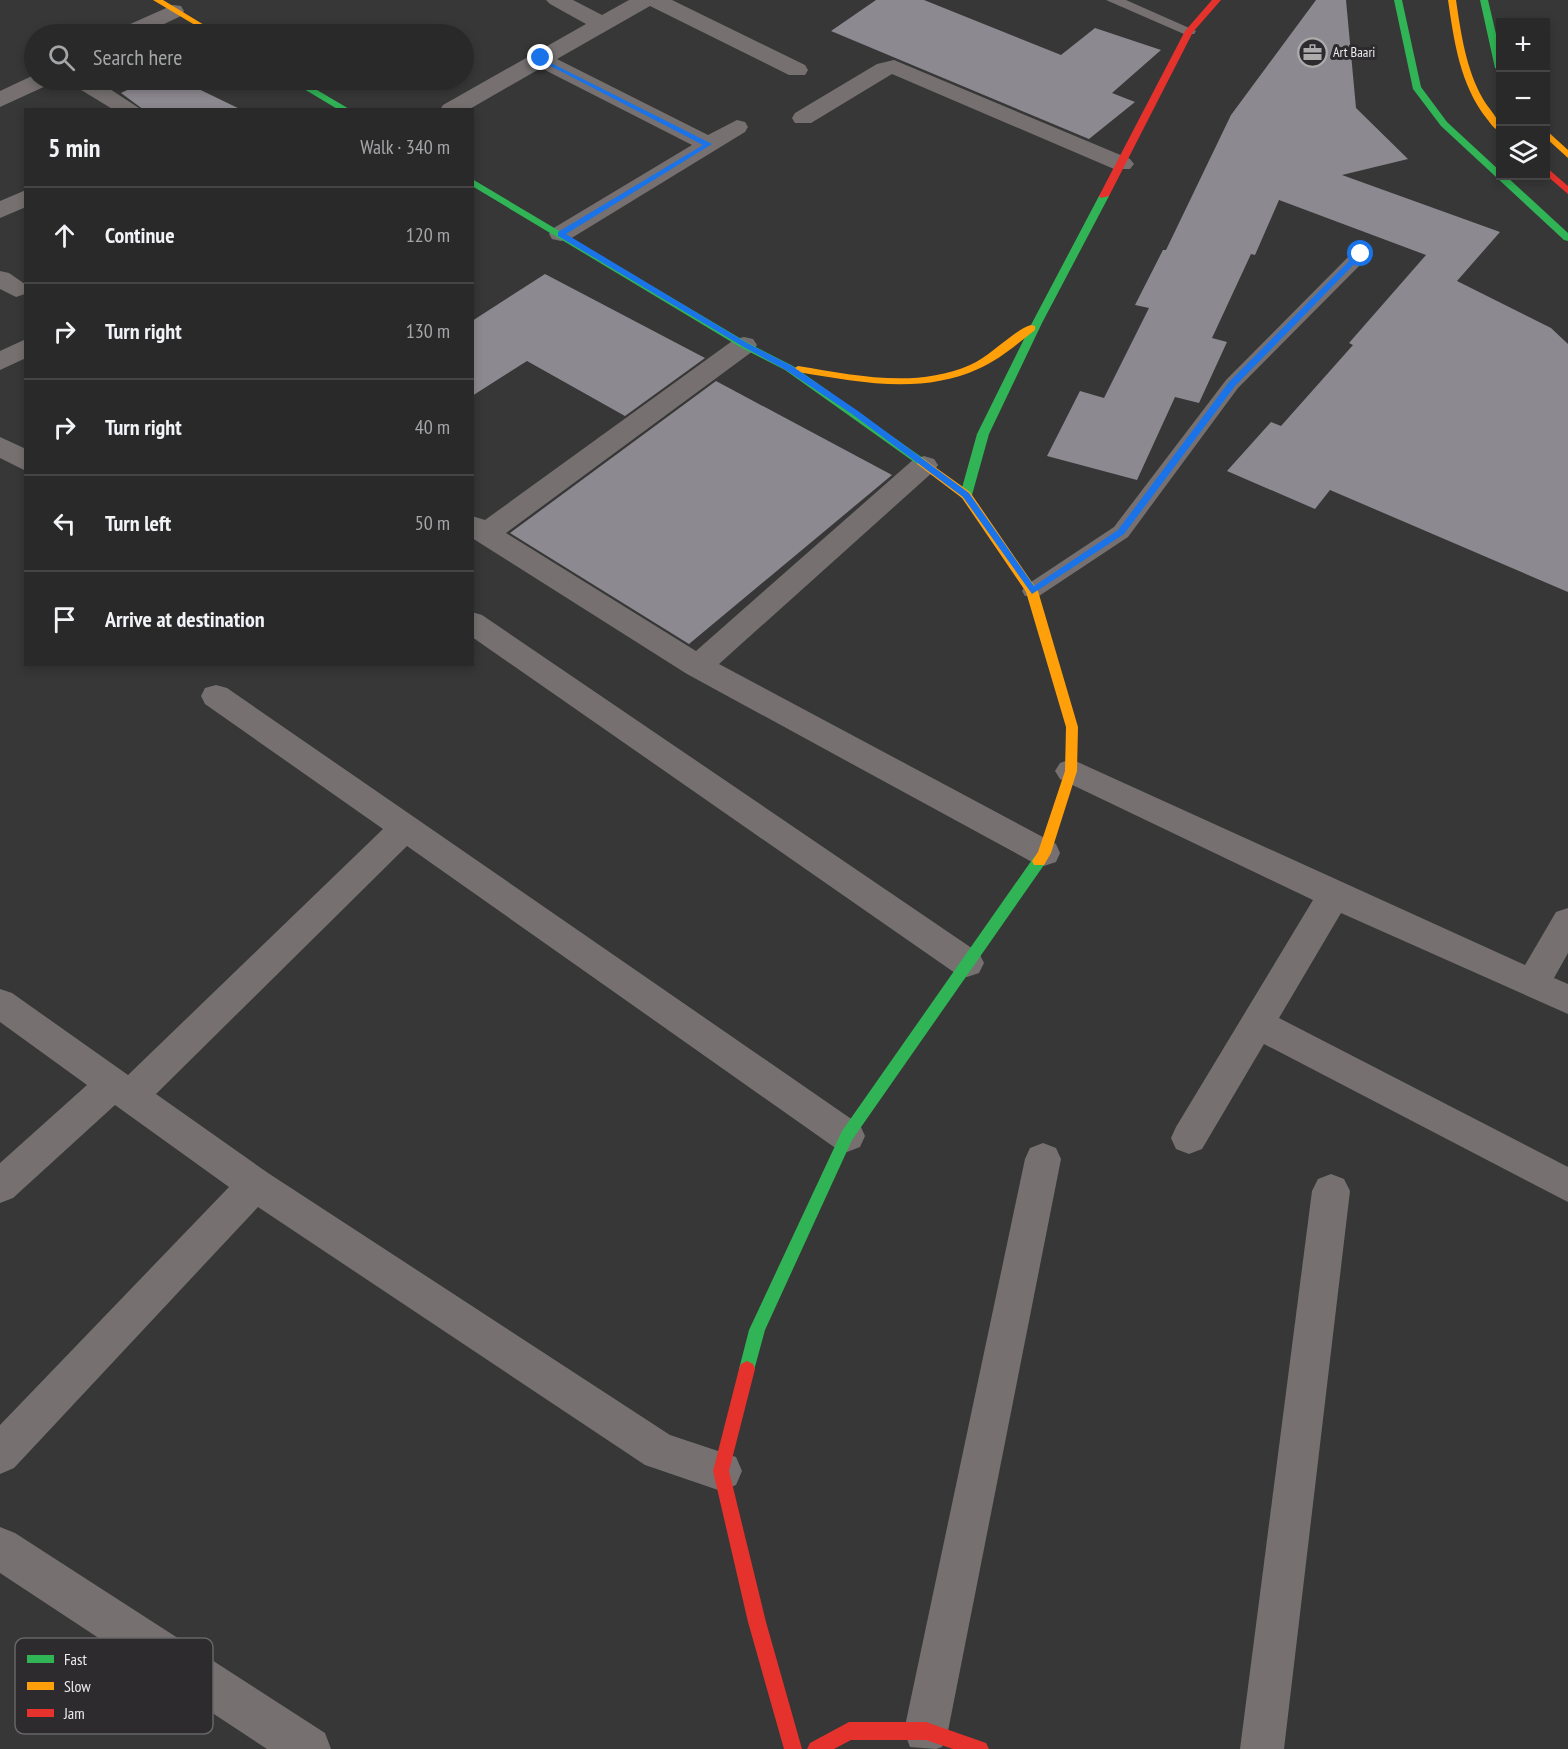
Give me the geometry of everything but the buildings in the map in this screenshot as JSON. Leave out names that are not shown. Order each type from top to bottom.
[{"type":"street","points":[[557,0],[602,24]]},
{"type":"street","points":[[454,108],[644,0]]},
{"type":"street","points":[[655,0],[797,70]]},
{"type":"street","points":[[966,495],[982,434],[1036,323],[1122,164],[1189,31],[1217,0]]},
{"type":"street","points":[[1398,0],[1416,87],[1444,124],[1568,238]]},
{"type":"street","points":[[1452,0],[1465,78],[1490,119],[1498,126]]},
{"type":"street","points":[[1484,0],[1496,51]]},
{"type":"street","points":[[140,24],[165,5],[198,24]]},
{"type":"street","points":[[541,58],[708,144]]},
{"type":"street","points":[[803,118],[885,69],[894,67],[1122,164]]},
{"type":"street","points":[[0,100],[24,88]]},
{"type":"street","points":[[97,90],[127,108]]},
{"type":"street","points":[[312,90],[343,108]]},
{"type":"street","points":[[561,234],[737,127]]},
{"type":"street","points":[[1550,138],[1568,156]]},
{"type":"street","points":[[1550,175],[1568,191]]},
{"type":"street","points":[[474,183],[744,345],[789,368],[966,495],[1032,591],[1072,727],[1071,771],[1044,853],[847,1136],[757,1330],[722,1471],[757,1623],[793,1749]]},
{"type":"street","points":[[0,211],[24,198]]},
{"type":"street","points":[[789,368],[908,384],[939,380],[976,366],[1008,347],[1036,323]]},
{"type":"street","points":[[744,345],[479,530],[698,666],[1044,853]]},
{"type":"street","points":[[0,362],[24,348]]},
{"type":"street","points":[[0,447],[24,461]]},
{"type":"street","points":[[698,666],[924,465]]},
{"type":"street","points":[[474,623],[967,963]]},
{"type":"street","points":[[216,696],[847,1136]]},
{"type":"street","points":[[1071,771],[1334,895],[1568,1000]]},
{"type":"street","points":[[0,1186],[121,1090],[405,828]]},
{"type":"street","points":[[1189,1138],[1334,895]]},
{"type":"street","points":[[1533,984],[1568,922]]},
{"type":"street","points":[[0,1003],[255,1185],[659,1451],[722,1471]]},
{"type":"street","points":[[1259,1024],[1568,1185]]},
{"type":"street","points":[[926,1731],[1043,1158]]},
{"type":"street","points":[[0,1454],[255,1185]]},
{"type":"street","points":[[1262,1749],[1331,1191]]},
{"type":"street","points":[[0,1548],[136,1638]]},
{"type":"street","points":[[213,1689],[309,1749]]},
{"type":"street","points":[[816,1749],[849,1731],[926,1731],[980,1749]]},
{"type":"lane","points":[[1113,0],[1189,31]]},
{"type":"lane","points":[[1032,591],[1121,532],[1232,384],[1361,254]]},
{"type":"traffic: fast","points":[[1398,0],[1416,87],[1444,124],[1568,238]]},
{"type":"traffic: fast","points":[[1484,0],[1496,51]]},
{"type":"traffic: fast","points":[[312,90],[343,108]]},
{"type":"traffic: fast","points":[[474,183],[744,345],[789,368],[921,461]]},
{"type":"traffic: fast","points":[[966,495],[983,434],[1037,323],[1104,196]]},
{"type":"traffic: fast","points":[[747,1369],[757,1330],[847,1136],[1039,861]]},
{"type":"traffic: slow","points":[[157,0],[198,24]]},
{"type":"traffic: slow","points":[[1452,0],[1461,52],[1471,84],[1488,114],[1498,126]]},
{"type":"traffic: slow","points":[[1550,137],[1568,155]]},
{"type":"traffic: slow","points":[[798,369],[887,381],[931,380],[953,375],[982,363],[1031,328]]},
{"type":"traffic: slow","points":[[921,461],[966,495],[1032,591],[1072,727],[1071,771],[1044,853],[1039,861]]},
{"type":"traffic: jam","points":[[1104,196],[1189,31],[1217,0]]},
{"type":"traffic: jam","points":[[1550,174],[1568,191]]},
{"type":"traffic: jam","points":[[747,1369],[721,1471],[757,1622],[793,1749]]},
{"type":"traffic: jam","points":[[816,1749],[849,1731],[926,1731],[980,1749]]},
{"type":"place","name":"Art Baari","points":[[1312,52]]},
{"type":"route","points":[[541,58],[708,144],[561,234],[744,345],[789,368],[855,412],[966,495],[1032,591],[1121,532],[1232,384],[1361,254]]}]
